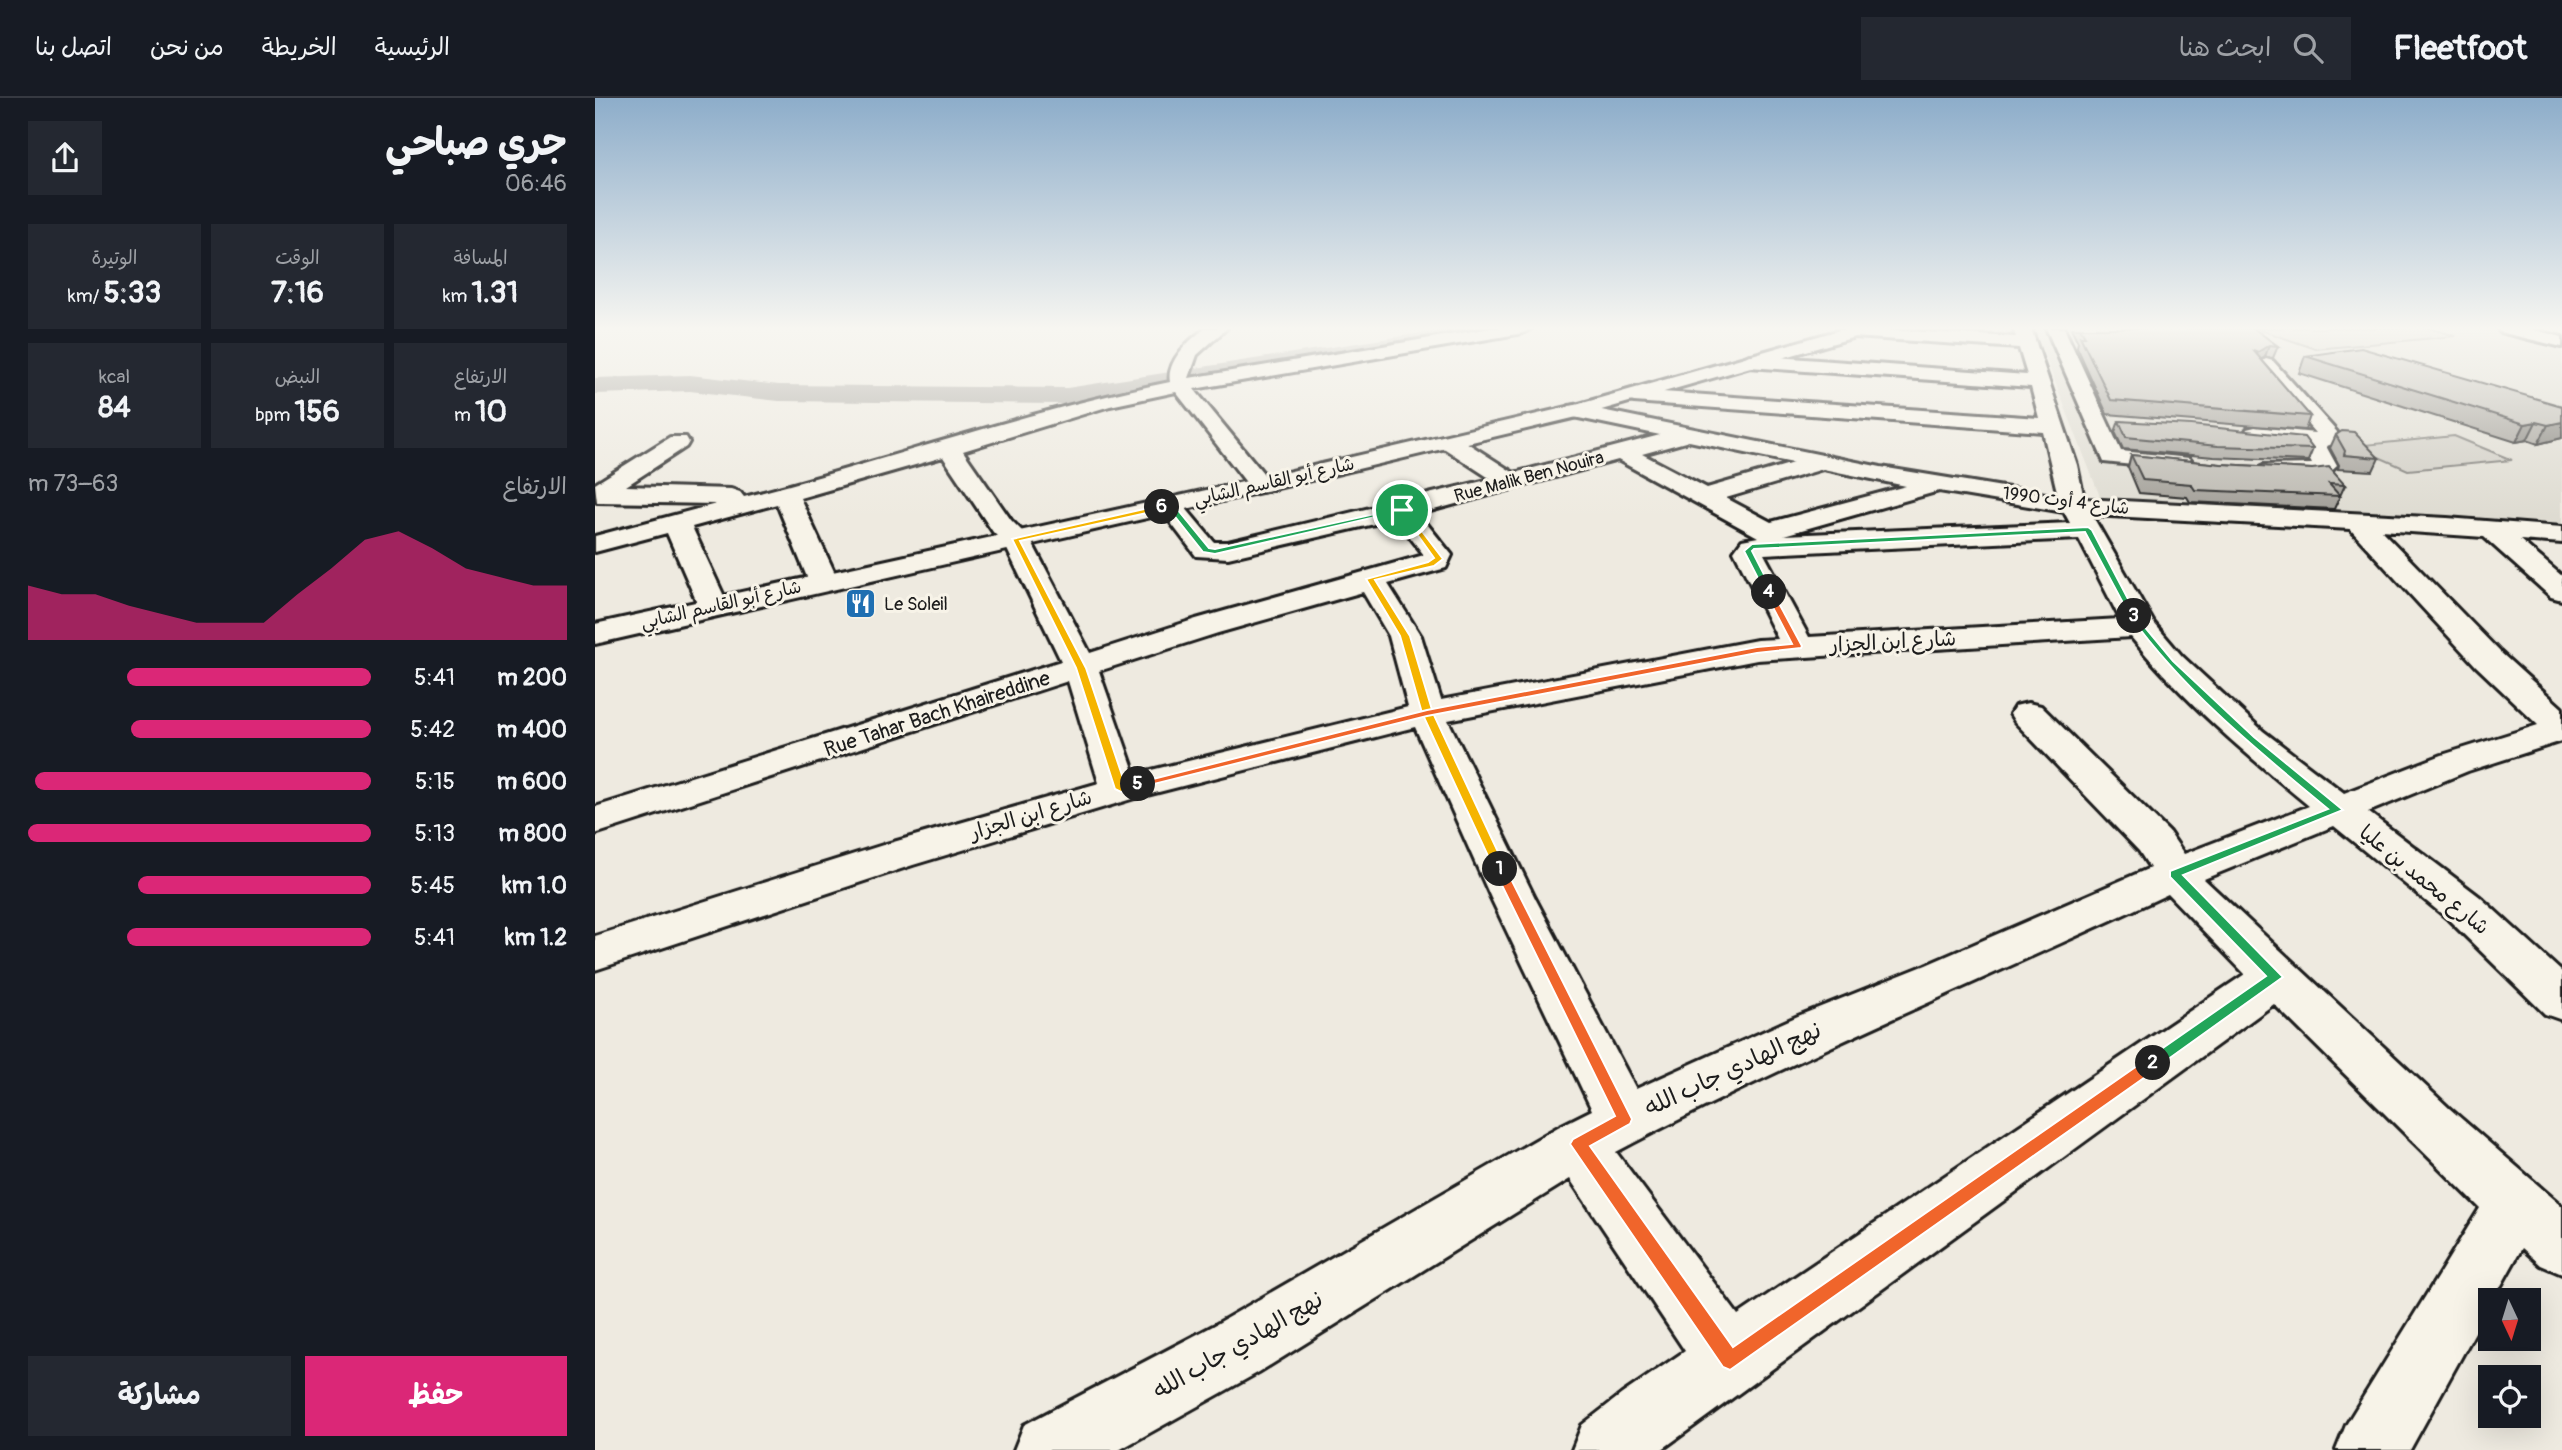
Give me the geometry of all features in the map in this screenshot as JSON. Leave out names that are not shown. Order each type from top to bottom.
[{"type":"street","points":[[595,544],[949,449],[1138,391]]},
{"type":"street","points":[[1188,391],[1261,485]]},
{"type":"street","name":"شارع أبو القاسم الشابي","points":[[595,634],[1450,442],[1650,391]]},
{"type":"street","name":"شارع محمد بن عليا","points":[[2041,391],[2080,518],[2140,627],[2170,663],[2250,739],[2464,908],[2562,1001]]},
{"type":"street","points":[[2084,391],[2112,457],[2193,464],[2173,436]]},
{"type":"street","points":[[2229,432],[2306,440],[2326,439],[2326,432],[2289,391]]},
{"type":"street","points":[[1634,396],[2053,426]]},
{"type":"street","name":"شارع 4 أوت 1990","points":[[1577,411],[1938,485],[2080,518],[2357,521],[2562,535]]},
{"type":"street","points":[[2098,422],[2122,424]]},
{"type":"street","name":"Rue Malik Ben Nouira","points":[[1170,505],[1206,550],[1228,550],[1402,510],[1688,434]]},
{"type":"street","points":[[2253,468],[2307,471],[2323,469],[2325,466],[2315,446],[2306,440]]},
{"type":"street","points":[[596,494],[678,442]]},
{"type":"street","points":[[1450,442],[1511,482]]},
{"type":"street","points":[[949,449],[1002,526],[1016,539],[1081,668],[1121,789]]},
{"type":"street","points":[[1623,453],[1706,496],[1773,537],[2080,518]]},
{"type":"street","points":[[1706,496],[1824,462]]},
{"type":"street","points":[[1798,646],[1748,551],[1752,546],[1938,485]]},
{"type":"street","points":[[596,494],[775,496]]},
{"type":"street","points":[[775,496],[824,582]]},
{"type":"street","name":"Rue Tahar Bach Khaireddine","points":[[595,821],[1207,626],[1431,564],[1438,559],[1402,510]]},
{"type":"street","points":[[2357,521],[2489,659],[2551,732],[2562,760]]},
{"type":"street","points":[[676,522],[715,607]]},
{"type":"street","points":[[2491,529],[2556,581]]},
{"type":"street","points":[[1370,579],[1405,636],[1427,713],[1513,898],[1601,1132],[1730,1360]]},
{"type":"street","name":"شارع ابن الجزار","points":[[595,953],[898,855],[1121,789],[1427,713],[1757,650],[2140,627]]},
{"type":"street","points":[[2028,713],[2137,823],[2154,842],[2175,874],[2276,977],[2430,1125],[2562,1245]]},
{"type":"street","name":"نهج الهادي جاب الله","points":[[1049,1450],[1236,1349],[1601,1132],[1816,1030],[1943,978],[2175,874],[2455,763],[2551,732]]},
{"type":"street","points":[[1607,1450],[1647,1418],[2276,977]]},
{"type":"street","points":[[2371,1450],[2516,1203]]},
{"type":"shaded area","points":[[2059,391],[2562,391],[2562,529],[2149,510],[2101,499]]},
{"type":"shaded area","points":[[2454,436],[2512,460],[2408,470],[2354,446]]},
{"type":"building","points":[[2107,391],[2288,391],[2310,416],[2111,400]]},
{"type":"building","points":[[2419,391],[2510,391],[2562,406],[2562,422],[2548,425],[2536,422],[2525,424]]},
{"type":"building","points":[[2119,421],[2191,425],[2304,437],[2313,449],[2218,446],[2126,437]]},
{"type":"building","points":[[2342,431],[2354,432],[2379,458],[2344,455],[2345,451],[2336,435]]},
{"type":"building","points":[[2131,455],[2221,464],[2312,469],[2329,467],[2345,485],[2329,484],[2340,496],[2195,490],[2191,484],[2143,480]]},
{"type":"waterway","points":[[762,391],[1067,396],[1109,391]]},
{"type":"place","name":"Le Soleil","points":[[861,604]]},
{"type":"route","points":[[1402,510],[1215,551],[1206,550],[1170,505],[1016,539],[1081,668],[1121,789],[1427,713],[1757,650],[1798,646],[1748,551],[1752,546],[2088,530],[2140,627],[2170,663],[2250,739],[2337,810],[2175,874],[2276,977],[1730,1360],[1579,1144],[1624,1119],[1513,898],[1427,713],[1405,636],[1370,579],[1431,564],[1438,559],[1438,555],[1402,510]]}]
